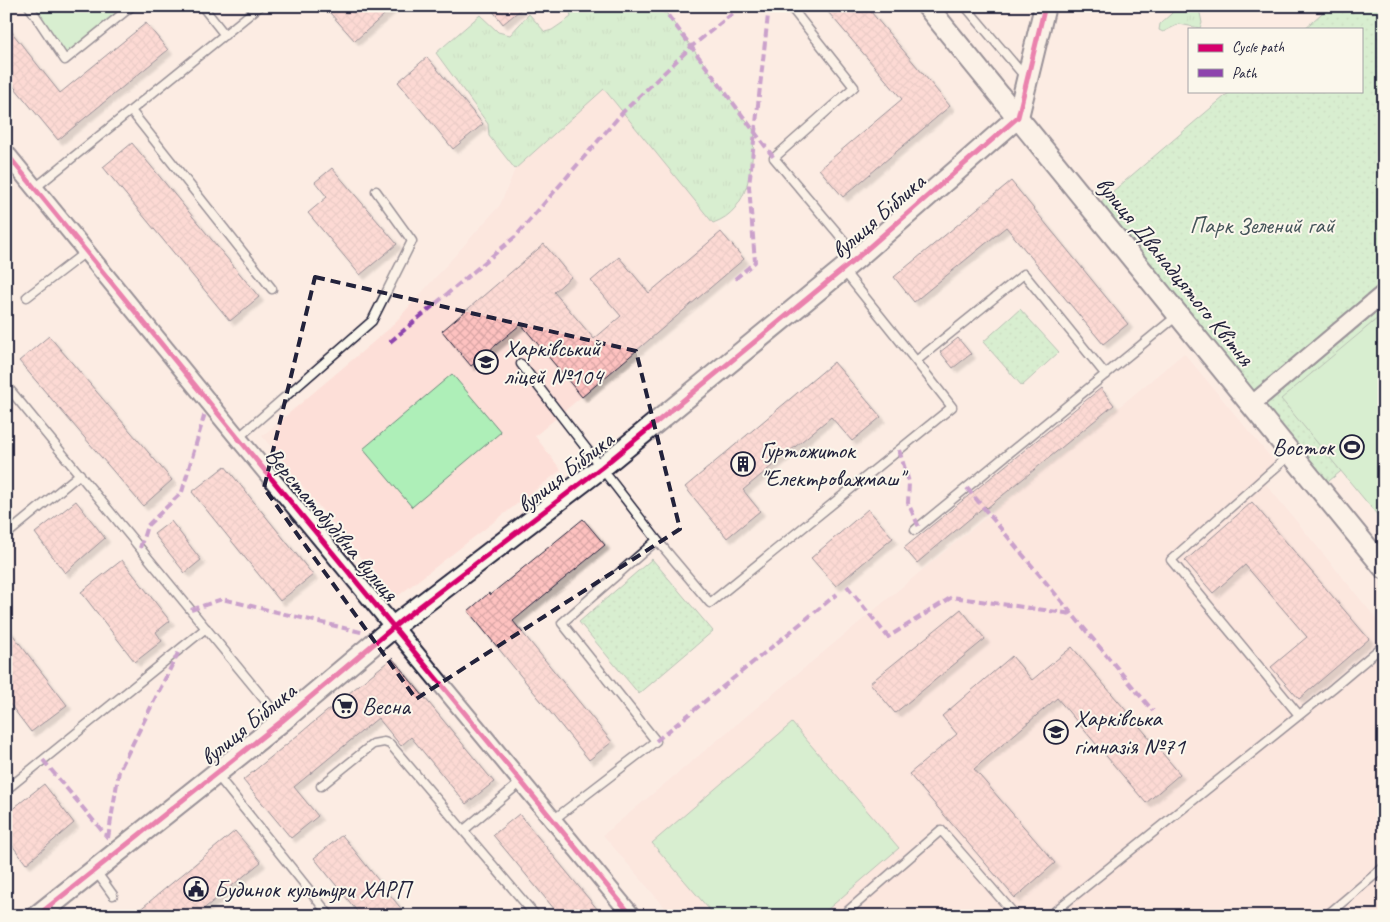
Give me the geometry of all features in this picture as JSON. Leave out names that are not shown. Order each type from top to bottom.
[{"type":"street","name":"вулиця Дванадцятого Квітня","points":[[927,6],[1384,568]]},
{"type":"street","points":[[1018,117],[1045,6]]},
{"type":"street","name":"вулиця Біблика","points":[[37,916],[282,721],[395,626],[602,467],[851,263],[1018,117]]},
{"type":"street","name":"Верстатобудівна вулиця","points":[[6,153],[632,916]]},
{"type":"street","points":[[1251,405],[1384,293]]},
{"type":"lane","points":[[29,6],[65,60],[132,6]]},
{"type":"lane","points":[[202,6],[225,35]]},
{"type":"lane","points":[[36,188],[132,112],[260,6]]},
{"type":"lane","points":[[521,364],[657,540],[710,603],[952,407],[916,361],[851,263],[774,158],[854,87],[790,6]]},
{"type":"lane","points":[[965,6],[1027,79]]},
{"type":"lane","points":[[132,112],[272,289]]},
{"type":"lane","points":[[238,438],[372,321],[412,241],[376,191]]},
{"type":"lane","points":[[27,297],[87,251]]},
{"type":"lane","points":[[916,361],[1024,274],[1106,375]]},
{"type":"lane","points":[[915,530],[1178,315]]},
{"type":"lane","points":[[6,385],[282,721]]},
{"type":"lane","points":[[1291,454],[1171,560],[1299,715]]},
{"type":"lane","points":[[6,535],[80,474]]},
{"type":"lane","points":[[553,820],[656,742],[562,623],[657,540]]},
{"type":"lane","points":[[6,790],[206,628]]},
{"type":"lane","points":[[1049,916],[1384,645]]},
{"type":"lane","points":[[321,786],[373,744],[384,742],[390,744],[536,916]]},
{"type":"lane","points":[[215,773],[330,916]]},
{"type":"lane","points":[[464,830],[522,781]]},
{"type":"lane","points":[[842,916],[941,830],[1016,916]]},
{"type":"lane","points":[[1326,916],[1384,867]]},
{"type":"lane","points":[[94,870],[113,895]]},
{"type":"highlighted area","points":[[315,277],[636,351],[680,529],[416,699],[264,488]]},
{"type":"shaded area","name":"Харківський ліцей №104","points":[[604,89],[744,259],[535,436],[561,470],[394,599],[262,436],[390,328],[500,205],[515,169]]},
{"type":"shaded area","name":"Харківська гімназія №71","points":[[1184,353],[1277,465],[1261,478],[1384,628],[1384,916],[672,916],[603,835]]},
{"type":"green space","points":[[29,6],[130,6],[65,60]]},
{"type":"green space","points":[[569,6],[661,6],[755,132],[747,185],[735,208],[726,217],[713,223],[604,89],[515,169],[489,136],[488,124],[436,53],[480,15],[498,32],[510,35],[529,14],[545,32],[552,30],[571,17]]},
{"type":"green space","points":[[1172,6],[1202,6],[1199,8],[1202,23],[1200,28],[1179,24],[1163,32],[1159,30],[1160,24],[1172,13]]},
{"type":"green space","name":"Парк Зелений гай","points":[[1330,6],[1384,6],[1384,436],[1318,490],[1092,209],[1230,92],[1362,92],[1362,28],[1305,28]]},
{"type":"green space","points":[[1020,309],[1059,352],[1022,386],[983,342]]},
{"type":"green space","name":"Восток","points":[[1384,313],[1384,523],[1281,399]]},
{"type":"green space","points":[[452,374],[501,432],[412,507],[363,449]]},
{"type":"green space","points":[[652,559],[713,631],[639,694],[579,622]]},
{"type":"green space","points":[[792,723],[899,848],[820,916],[715,916],[652,843]]},
{"type":"building","points":[[338,6],[394,6],[355,41],[330,13]]},
{"type":"building","points":[[489,6],[525,6],[503,24]]},
{"type":"building","points":[[823,6],[866,6],[950,106],[843,197],[819,169],[902,99]]},
{"type":"building","points":[[146,23],[168,50],[58,140],[6,77],[6,25],[60,93]]},
{"type":"building","points":[[427,57],[483,124],[453,149],[398,82]]},
{"type":"building","points":[[132,143],[259,297],[230,321],[103,167]]},
{"type":"building","points":[[332,168],[397,244],[360,275],[308,213],[327,197],[315,182]]},
{"type":"building","points":[[1011,181],[1128,324],[1103,344],[1006,227],[914,302],[894,277]]},
{"type":"building","points":[[721,232],[744,259],[582,397],[521,324],[471,366],[442,331],[544,244],[571,277],[554,292],[594,339],[621,316],[591,281],[619,257],[649,293]]},
{"type":"building","points":[[49,336],[172,480],[143,506],[19,361]]},
{"type":"building","points":[[958,338],[971,354],[953,368],[940,352]]},
{"type":"building","name":"Гуртожиток \"Електроважмаш\"","points":[[834,362],[881,417],[852,441],[831,417],[743,490],[760,511],[727,538],[685,487]]},
{"type":"building","points":[[1101,388],[1114,405],[987,508],[985,506],[917,563],[904,548]]},
{"type":"building","points":[[225,466],[313,575],[280,601],[192,492]]},
{"type":"building","points":[[76,501],[105,538],[65,573],[35,533]]},
{"type":"building","points":[[1252,502],[1369,639],[1299,699],[1271,667],[1307,637],[1245,565],[1213,593],[1185,561]]},
{"type":"building","points":[[868,509],[893,538],[836,586],[811,558]]},
{"type":"building","points":[[583,519],[605,545],[513,621],[612,742],[589,760],[468,611]]},
{"type":"building","points":[[171,521],[201,560],[185,573],[154,534]]},
{"type":"building","points":[[122,560],[170,621],[156,632],[162,641],[135,662],[81,592]]},
{"type":"building","points":[[961,609],[985,639],[895,713],[870,683]]},
{"type":"building","points":[[6,626],[67,705],[31,732],[6,699]]},
{"type":"building","points":[[1072,647],[1180,774],[1146,803],[1057,698],[974,769],[1055,863],[1015,898],[909,774],[957,734],[942,716],[1012,656],[1032,680]]},
{"type":"building","points":[[392,658],[494,782],[466,804],[411,737],[401,746],[378,718],[294,787],[318,816],[291,838],[243,780]]},
{"type":"building","points":[[44,784],[74,823],[26,864],[6,837],[6,814]]},
{"type":"building","points":[[519,814],[603,916],[560,916],[493,835]]},
{"type":"building","name":"Будинок культури ХАРП","points":[[235,831],[261,862],[195,916],[132,916]]},
{"type":"building","points":[[342,835],[407,916],[361,916],[314,858]]},
{"type":"marked path","points":[[661,6],[774,158]]},
{"type":"marked path","points":[[390,342],[516,236],[623,112],[691,47],[742,6]]},
{"type":"marked path","points":[[735,279],[755,262],[749,186],[769,6]]},
{"type":"marked path","points":[[140,548],[147,526],[182,492],[205,413]]},
{"type":"marked path","points":[[899,450],[909,482],[908,503],[919,527]]},
{"type":"marked path","points":[[967,488],[1153,711]]},
{"type":"marked path","points":[[847,586],[888,637],[952,597],[1072,614]]},
{"type":"marked path","points":[[656,741],[837,594]]},
{"type":"marked path","points":[[191,610],[222,599],[365,633]]},
{"type":"marked path","points":[[108,838],[119,771],[180,649]]},
{"type":"marked path","points":[[43,760],[108,838]]},
{"type":"cycle path","points":[[37,916],[282,721],[402,620],[602,467],[858,257],[1018,117],[1045,6]]},
{"type":"cycle path","points":[[6,153],[632,916]]},
{"type":"place","name":"Харківський ліцей №104","points":[[486,362]]},
{"type":"place","name":"Восток","points":[[1352,447]]},
{"type":"place","name":"Гуртожиток \"Електроважмаш\"","points":[[743,464]]},
{"type":"place","name":"Весна","points":[[345,706]]},
{"type":"place","name":"Харківська гімназія №71","points":[[1056,732]]},
{"type":"place","name":"Будинок культури ХАРП","points":[[196,889]]}]
